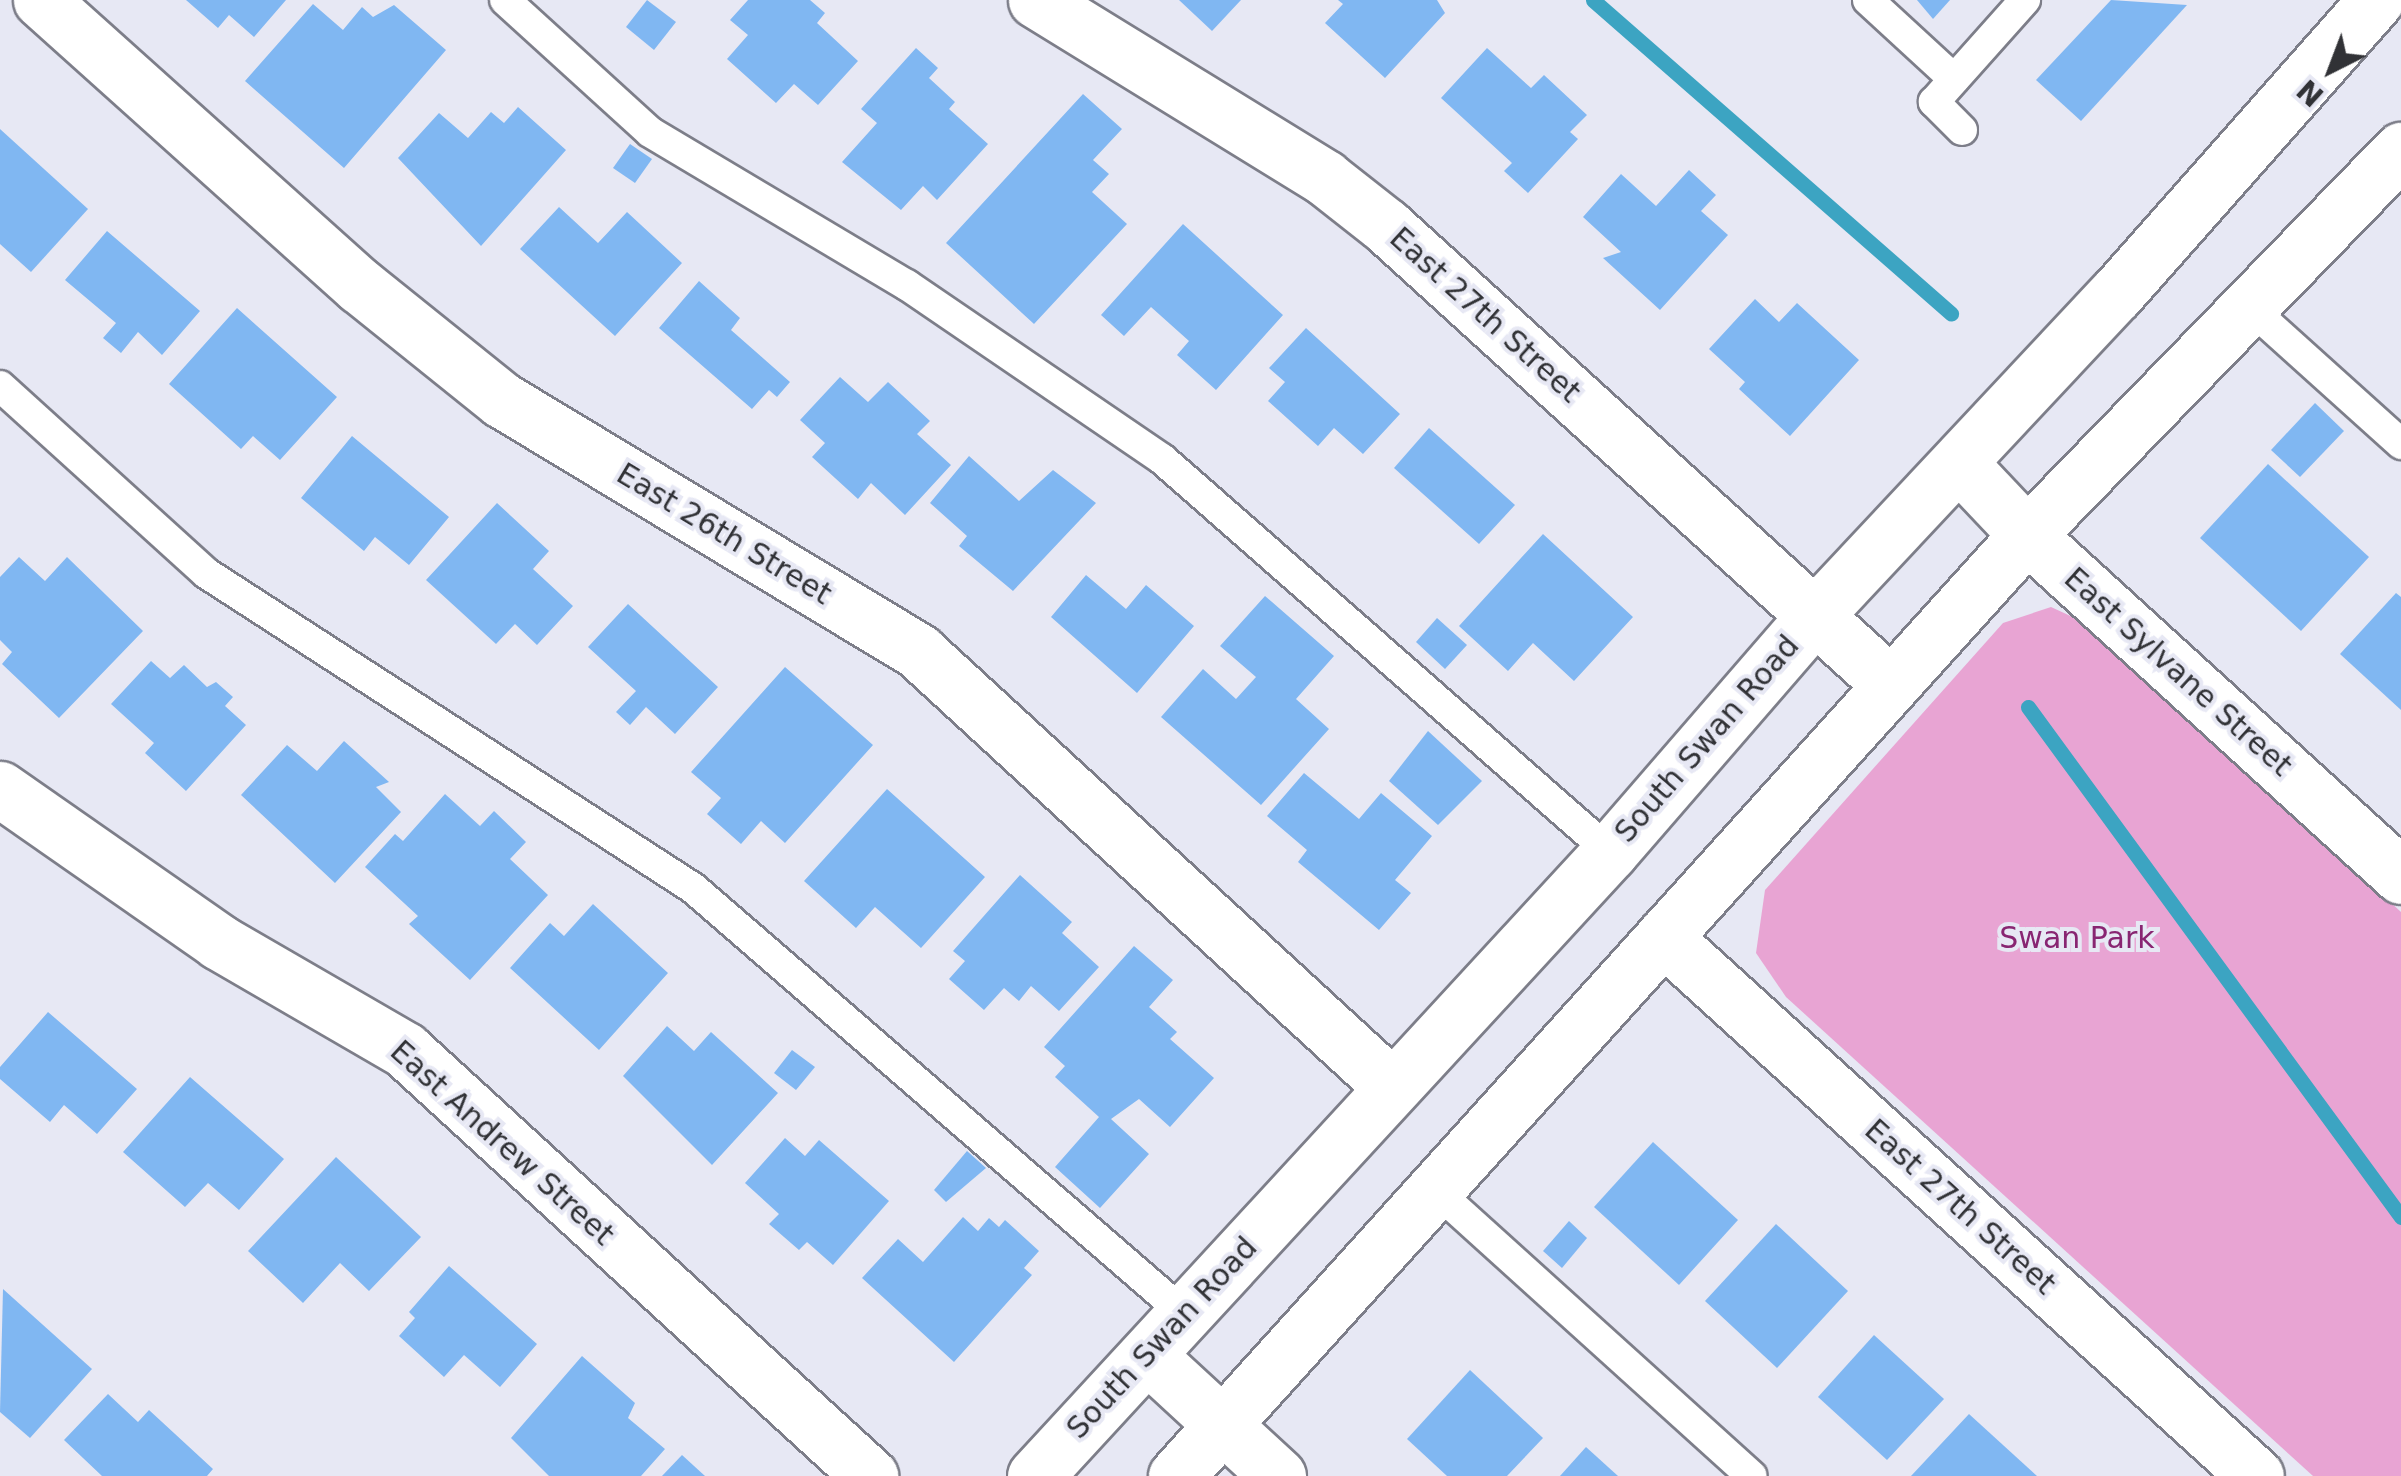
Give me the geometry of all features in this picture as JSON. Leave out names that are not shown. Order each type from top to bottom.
[{"type":"street","name":"East 26th Street","points":[[41,0],[360,286],[502,400],[919,652],[1391,1086]]},
{"type":"street","name":"East 27th Street","points":[[1036,0],[1325,178],[1817,613],[1891,685]]},
{"type":"street","name":"South Swan Road","points":[[1036,1476],[1610,852],[1817,613],[1959,463],[2376,0]]},
{"type":"street","points":[[1176,1476],[2027,535],[2401,150]]},
{"type":"street","name":"East Sylvane Street","points":[[1959,463],[2027,535],[2401,876]]},
{"type":"street","name":"East Andrew Street","points":[[0,789],[219,942],[405,1050],[870,1476]]},
{"type":"street","name":"East 27th Street","points":[[1663,937],[2256,1476]]},
{"type":"street","points":[[1148,1356],[1278,1476]]},
{"type":"lane","points":[[505,0],[650,132],[906,285],[1162,459],[1610,852]]},
{"type":"lane","points":[[1962,130],[1934,102],[2025,0]]},
{"type":"lane","points":[[1879,3],[1954,79]]},
{"type":"lane","points":[[2248,307],[2401,444]]},
{"type":"lane","points":[[0,386],[206,573],[694,888],[1186,1315]]},
{"type":"lane","points":[[1434,1189],[1752,1476]]},
{"type":"green space","name":"Swan Park","points":[[2051,607],[2090,625],[2401,912],[2401,1476],[2313,1476],[1786,997],[1756,953],[1765,890],[2003,623]]},
{"type":"building","points":[[186,0],[286,0],[254,37],[229,15],[218,28]]},
{"type":"building","points":[[647,0],[676,22],[654,50],[626,27]]},
{"type":"building","points":[[748,0],[810,0],[825,13],[817,23],[858,61],[818,105],[794,84],[776,103],[727,59],[748,35],[730,20]]},
{"type":"building","points":[[1179,0],[1241,0],[1212,31]]},
{"type":"building","points":[[1338,0],[1437,0],[1445,13],[1385,78],[1325,23],[1343,4]]},
{"type":"building","points":[[1917,0],[1950,0],[1933,19]]},
{"type":"building","points":[[2111,0],[2187,5],[2081,121],[2036,80]]},
{"type":"building","points":[[313,4],[343,30],[362,7],[373,17],[394,5],[446,50],[344,168],[245,81]]},
{"type":"building","points":[[916,48],[938,68],[929,78],[955,102],[949,109],[988,144],[937,200],[923,186],[901,210],[842,162],[877,123],[861,109]]},
{"type":"building","points":[[1487,48],[1531,88],[1544,75],[1587,115],[1570,132],[1578,139],[1528,193],[1504,171],[1512,163],[1441,98]]},
{"type":"building","points":[[1083,94],[1122,129],[1093,160],[1109,174],[1092,192],[1127,224],[1034,324],[946,243]]},
{"type":"building","points":[[518,107],[566,150],[481,246],[398,158],[439,113],[468,138],[491,112],[504,123]]},
{"type":"building","points":[[0,129],[88,209],[31,272],[0,244]]},
{"type":"building","points":[[630,144],[652,159],[635,183],[613,168]]},
{"type":"building","points":[[1689,170],[1716,195],[1701,211],[1728,235],[1660,310],[1603,258],[1621,252],[1583,217],[1621,174],[1656,206]]},
{"type":"building","points":[[559,207],[598,243],[627,212],[682,263],[615,336],[520,249]]},
{"type":"building","points":[[1183,224],[1283,315],[1216,390],[1177,355],[1189,341],[1151,307],[1124,336],[1101,315]]},
{"type":"building","points":[[107,231],[200,311],[162,355],[138,332],[121,353],[103,338],[116,323],[65,280]]},
{"type":"building","points":[[699,281],[740,318],[731,330],[790,382],[777,397],[769,390],[752,409],[659,328]]},
{"type":"building","points":[[1755,299],[1779,322],[1797,303],[1859,360],[1790,436],[1739,389],[1745,382],[1709,349]]},
{"type":"building","points":[[237,308],[337,397],[280,460],[253,436],[241,449],[169,384]]},
{"type":"building","points":[[1306,328],[1400,414],[1363,454],[1334,428],[1318,446],[1268,401],[1285,382],[1269,368]]},
{"type":"building","points":[[840,377],[868,402],[888,382],[930,421],[917,434],[951,465],[905,515],[871,483],[858,499],[812,457],[825,443],[800,420]]},
{"type":"building","points":[[2315,403],[2344,431],[2300,477],[2271,450]]},
{"type":"building","points":[[1429,428],[1515,505],[1479,544],[1394,468]]},
{"type":"building","points":[[352,436],[449,517],[409,565],[375,537],[364,551],[301,498]]},
{"type":"building","points":[[969,456],[1019,501],[1053,470],[1096,503],[1013,591],[959,546],[967,536],[930,503]]},
{"type":"building","points":[[2268,464],[2369,557],[2301,631],[2200,538]]},
{"type":"building","points":[[497,503],[549,551],[533,569],[573,606],[537,645],[515,624],[496,644],[426,580]]},
{"type":"building","points":[[1543,534],[1633,617],[1574,681],[1533,643],[1508,671],[1459,626]]},
{"type":"building","points":[[19,557],[45,581],[67,557],[143,631],[59,718],[2,664],[12,652],[0,640],[0,577]]},
{"type":"building","points":[[1086,575],[1126,609],[1146,585],[1194,626],[1137,693],[1051,617]]},
{"type":"building","points":[[2396,593],[2401,597],[2401,710],[2340,654]]},
{"type":"building","points":[[1265,596],[1334,656],[1296,699],[1329,729],[1261,805],[1161,717],[1203,669],[1236,699],[1256,677],[1220,646]]},
{"type":"building","points":[[628,604],[718,687],[675,734],[646,707],[630,725],[616,712],[636,691],[588,647]]},
{"type":"building","points":[[1437,618],[1467,645],[1445,669],[1416,642]]},
{"type":"building","points":[[151,661],[170,678],[184,665],[207,687],[216,682],[233,697],[225,706],[246,725],[186,791],[145,753],[154,743],[111,704]]},
{"type":"building","points":[[785,667],[873,745],[785,843],[761,821],[741,844],[707,814],[721,798],[691,772]]},
{"type":"building","points":[[1428,731],[1482,781],[1438,825],[1389,781]]},
{"type":"building","points":[[344,741],[389,782],[376,787],[401,812],[335,883],[241,795],[287,745],[317,771]]},
{"type":"building","points":[[1304,773],[1359,819],[1381,793],[1432,836],[1395,880],[1411,893],[1379,930],[1298,862],[1307,850],[1267,816]]},
{"type":"building","points":[[887,789],[985,877],[921,948],[875,907],[856,928],[804,881]]},
{"type":"building","points":[[445,794],[480,826],[494,811],[526,842],[510,859],[548,895],[470,980],[409,924],[418,916],[365,867],[395,834],[403,841]]},
{"type":"building","points":[[1020,875],[1072,922],[1062,933],[1099,967],[1059,1011],[1031,986],[1019,1001],[1004,988],[984,1010],[949,979],[965,961],[953,951]]},
{"type":"building","points":[[593,904],[668,973],[599,1050],[510,968],[550,923],[564,936]]},
{"type":"building","points":[[1134,946],[1173,980],[1149,1007],[1177,1032],[1170,1039],[1214,1078],[1170,1127],[1139,1099],[1111,1119],[1149,1154],[1100,1208],[1055,1167],[1099,1117],[1055,1077],[1065,1066],[1044,1047]]},
{"type":"building","points":[[48,1012],[137,1089],[97,1134],[64,1105],[50,1122],[0,1079],[0,1067]]},
{"type":"building","points":[[667,1026],[694,1051],[711,1032],[778,1093],[712,1165],[623,1076]]},
{"type":"building","points":[[792,1050],[815,1067],[796,1090],[774,1073]]},
{"type":"building","points":[[190,1077],[284,1159],[239,1210],[208,1183],[185,1207],[123,1152]]},
{"type":"building","points":[[785,1138],[805,1156],[819,1140],[889,1201],[833,1265],[807,1242],[799,1250],[769,1224],[779,1214],[745,1183]]},
{"type":"building","points":[[1653,1142],[1738,1220],[1679,1285],[1594,1207]]},
{"type":"building","points":[[967,1151],[986,1168],[946,1202],[934,1190]]},
{"type":"building","points":[[336,1157],[421,1237],[369,1291],[340,1263],[303,1303],[248,1251]]},
{"type":"building","points":[[963,1217],[978,1231],[989,1218],[999,1227],[1005,1220],[1039,1251],[1024,1268],[1032,1275],[954,1362],[862,1278],[898,1239],[923,1262]]},
{"type":"building","points":[[1569,1221],[1587,1238],[1562,1268],[1543,1251]]},
{"type":"building","points":[[1776,1224],[1848,1291],[1777,1368],[1705,1301]]},
{"type":"building","points":[[449,1266],[537,1344],[500,1387],[464,1355],[444,1377],[399,1336],[415,1318],[409,1312]]},
{"type":"building","points":[[3,1289],[92,1369],[30,1438],[0,1412]]},
{"type":"building","points":[[1874,1335],[1944,1399],[1887,1460],[1818,1397]]},
{"type":"building","points":[[582,1356],[635,1403],[628,1418],[665,1449],[641,1476],[549,1476],[511,1438]]},
{"type":"building","points":[[1470,1370],[1543,1438],[1507,1476],[1447,1476],[1407,1439]]},
{"type":"building","points":[[108,1394],[138,1422],[149,1410],[213,1469],[207,1476],[102,1476],[64,1440]]},
{"type":"building","points":[[1969,1414],[2037,1476],[1911,1476]]},
{"type":"building","points":[[1586,1447],[1618,1476],[1560,1476]]},
{"type":"building","points":[[682,1455],[705,1476],[662,1476]]},
{"type":"waterway","points":[[1593,0],[1951,313]]},
{"type":"waterway","points":[[2028,707],[2401,1217]]}]
